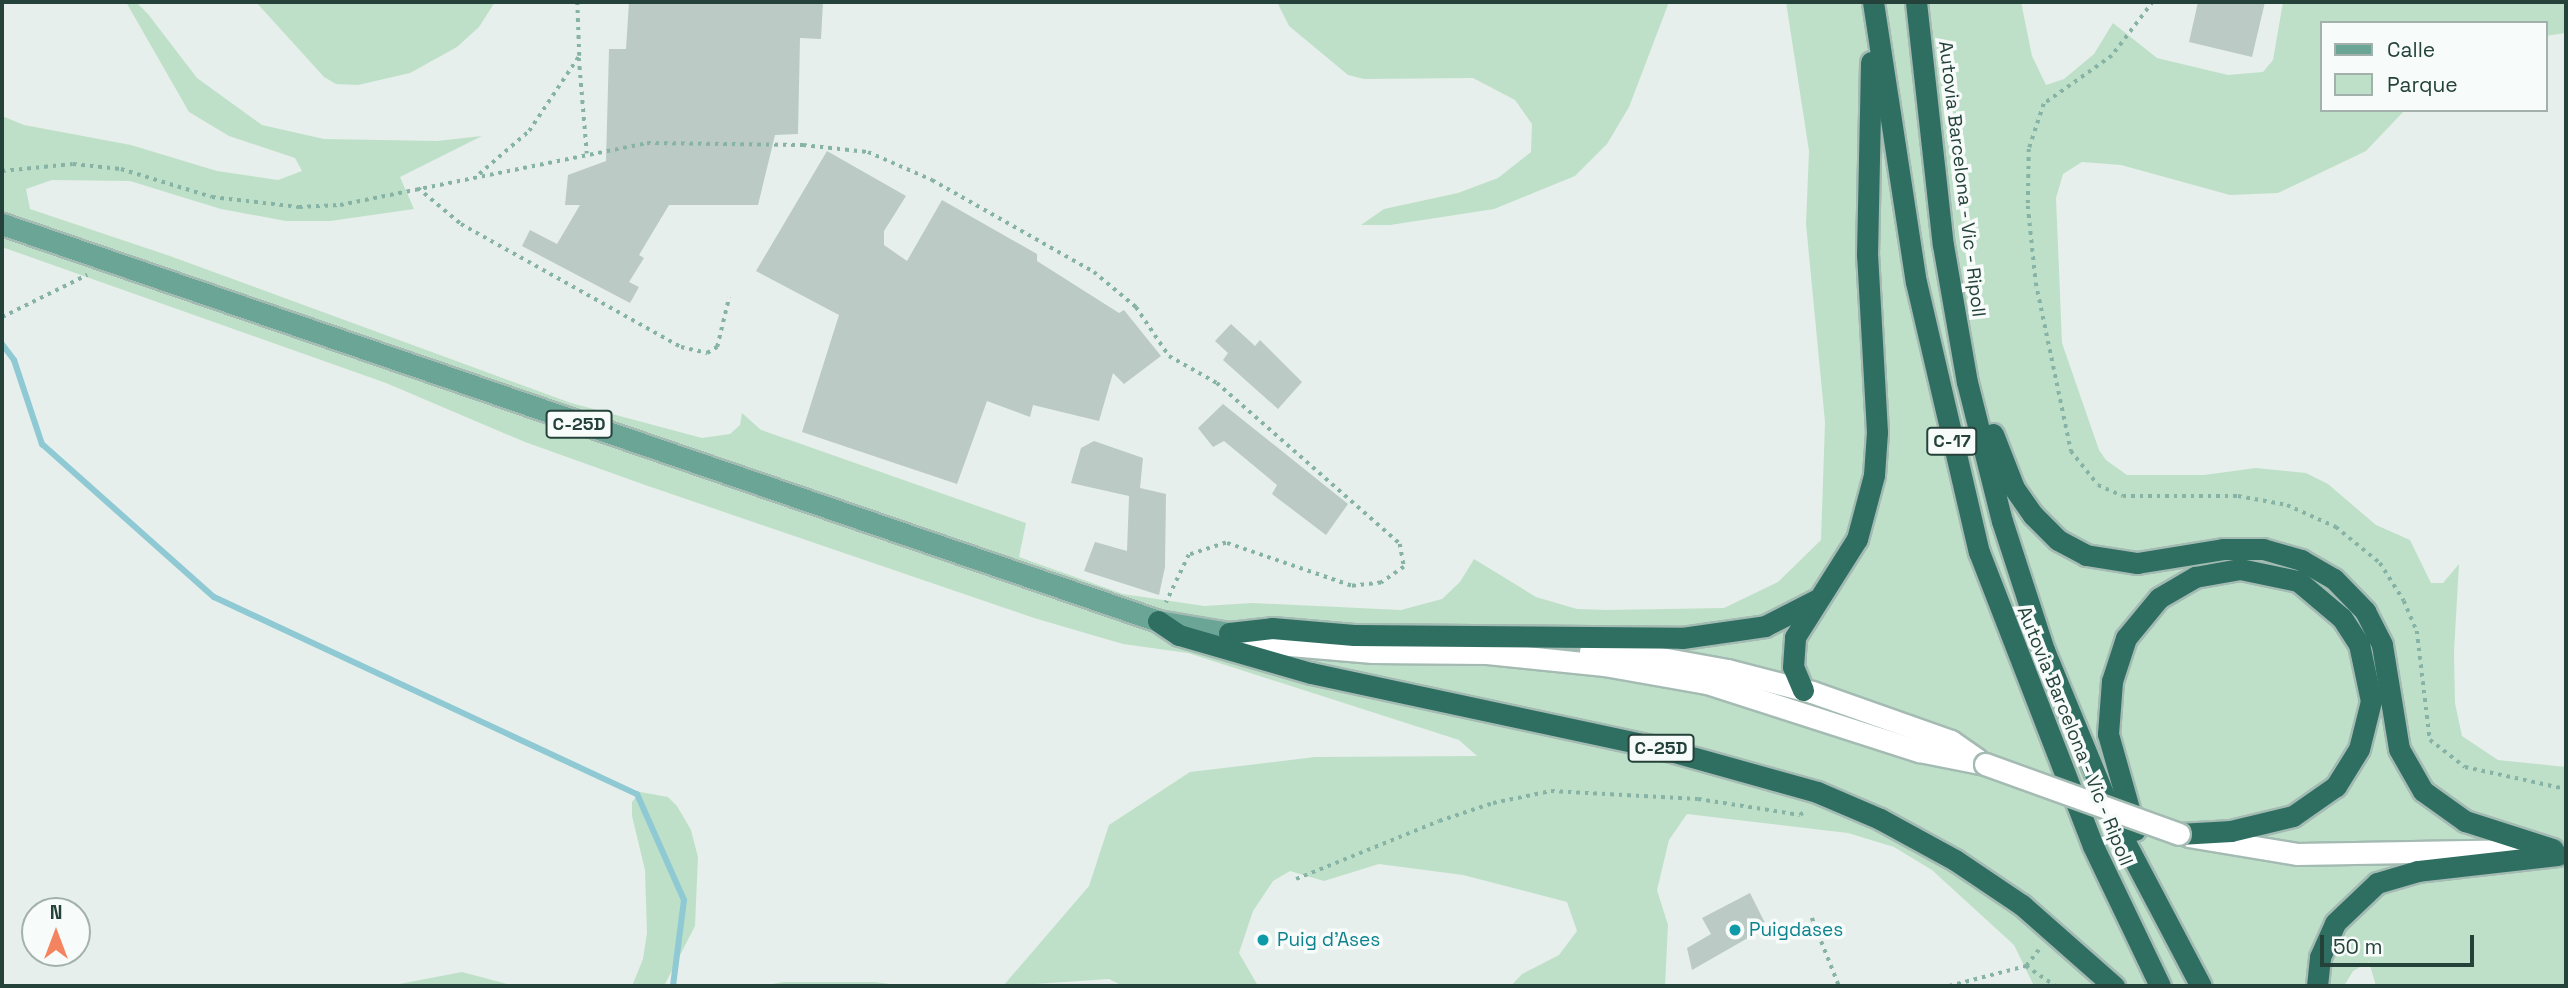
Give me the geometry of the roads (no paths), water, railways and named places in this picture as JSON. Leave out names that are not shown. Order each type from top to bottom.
[{"type":"highway","name":"Autovia Barcelona - Vic - Ripoll","points":[[1916,2],[1943,245],[1968,382],[2002,521],[2044,650],[2116,825],[2132,849],[2201,986]]},
{"type":"highway","name":"Autovia Barcelona - Vic - Ripoll","points":[[1873,10],[1916,282],[1979,552],[2093,846],[2160,986]]},
{"type":"highway","points":[[1803,690],[1793,667],[1793,647],[1800,627],[1857,539],[1875,466],[1866,231],[1873,10]]},
{"type":"highway","points":[[1968,382],[2014,488],[2043,527],[2070,547],[2101,559],[2137,564],[2223,549],[2263,549],[2301,560],[2334,579],[2365,611],[2382,645],[2399,749],[2423,791],[2465,821],[2562,851]]},
{"type":"highway","points":[[2132,849],[2136,833],[2113,759],[2107,709],[2126,638],[2159,598],[2195,577],[2240,569],[2298,581],[2343,618],[2359,644],[2371,701],[2359,749],[2336,786],[2293,816],[2231,831],[2179,834]]},
{"type":"highway","points":[[1229,633],[1272,628],[1354,635],[1682,638],[1765,626],[1820,597]]},
{"type":"highway","name":"C-25D","points":[[1158,621],[1179,635],[1311,673],[1656,747],[1817,792],[1880,819],[1955,860],[2022,905],[2115,986]]},
{"type":"highway","points":[[2317,986],[2320,957],[2335,923],[2378,883],[2418,871],[2562,851]]},
{"type":"main road","name":"C-25D","points":[[2,224],[1158,621],[1229,633]]},
{"type":"street","points":[[1229,633],[1279,643],[1373,652],[1487,653],[1604,665],[1707,682],[1919,751],[1976,763],[2179,834],[2297,854],[2562,851]]},
{"type":"street","points":[[1487,653],[1518,648],[1633,653],[1727,670],[1803,690],[1951,741],[1976,763]]},
{"type":"waterway","points":[[2,344],[14,360],[42,444],[214,597],[637,794],[684,900],[673,986]]},
{"type":"place","name":"Puigdases","points":[[1735,930]]},
{"type":"place","name":"Puig d'Ases","points":[[1263,940]]}]
